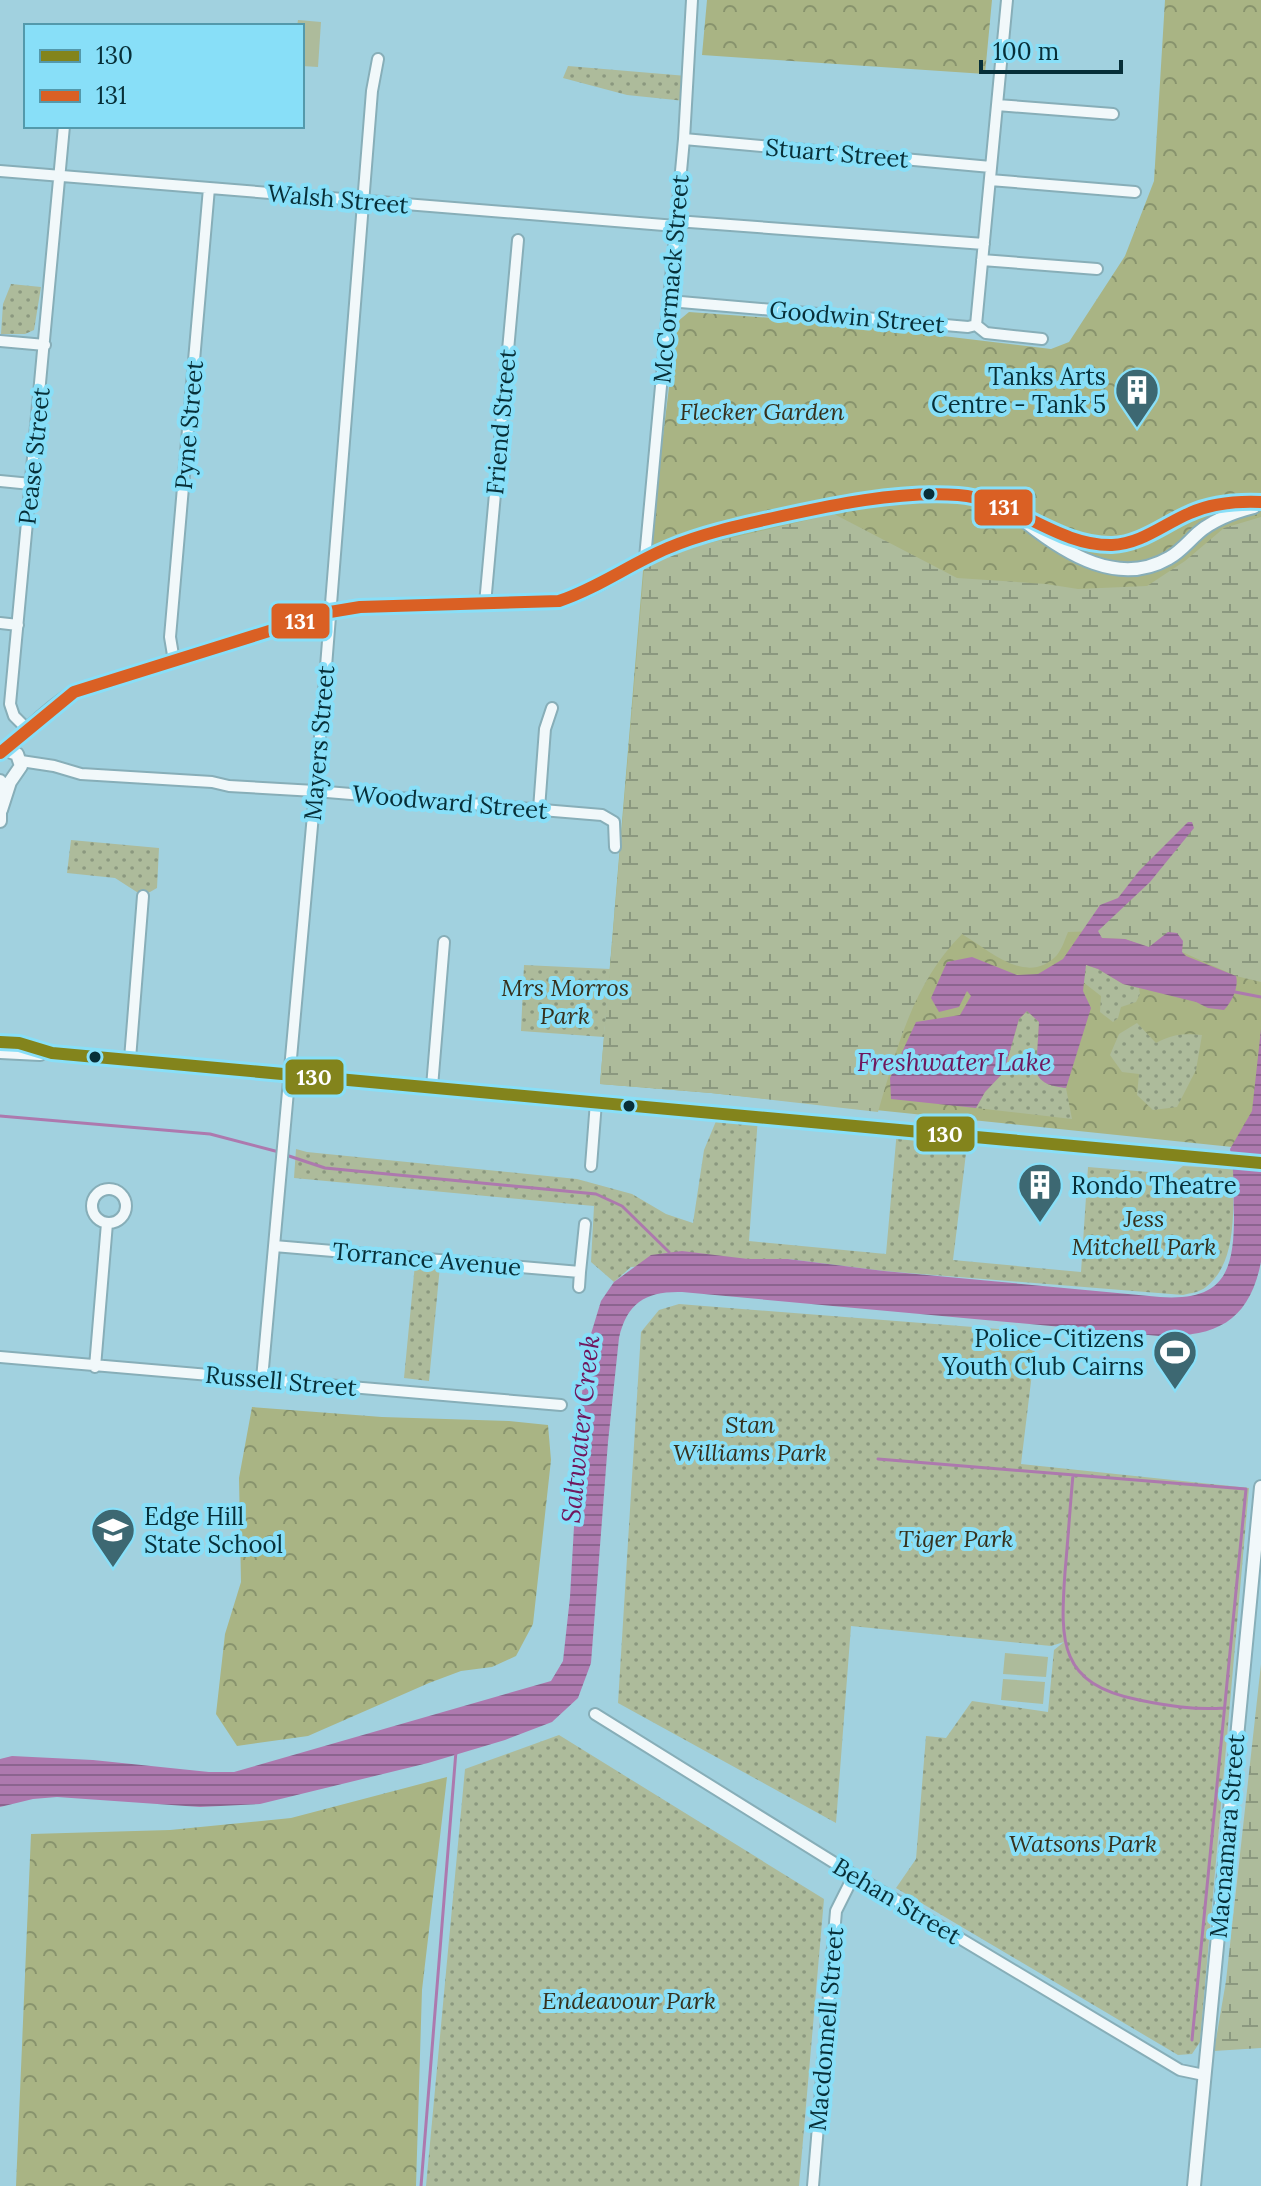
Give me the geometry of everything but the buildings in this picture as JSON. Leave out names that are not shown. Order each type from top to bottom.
[{"type":"street","name":"McCormack Street","points":[[645,558],[684,139],[692,0]]},
{"type":"street","points":[[976,325],[1007,0]]},
{"type":"street","name":"Mayers Street","points":[[262,1379],[315,791],[373,80],[378,59]]},
{"type":"street","points":[[997,105],[1113,114]]},
{"type":"street","name":"Pease Street","points":[[27,729],[14,716],[10,704],[64,128]]},
{"type":"street","name":"Stuart Street","points":[[684,139],[991,167]]},
{"type":"street","name":"Walsh Street","points":[[0,171],[363,201],[984,244]]},
{"type":"street","points":[[990,180],[1135,192]]},
{"type":"street","name":"Pyne Street","points":[[174,661],[170,637],[209,188]]},
{"type":"street","name":"Friend Street","points":[[485,604],[518,240]]},
{"type":"street","points":[[982,260],[1097,269]]},
{"type":"street","name":"Goodwin Street","points":[[669,301],[968,327],[976,325],[986,333],[1042,339]]},
{"type":"street","points":[[0,341],[45,345]]},
{"type":"street","points":[[0,481],[31,484]]},
{"type":"street","points":[[3,752],[74,692],[330,612],[360,607],[540,602],[570,597],[645,558],[710,534],[838,504],[963,495],[1005,506],[1070,537],[1106,545],[1130,543],[1205,508],[1246,502],[1261,504]]},
{"type":"street","points":[[1005,506],[1064,551],[1104,567],[1131,569],[1147,567],[1169,558],[1204,528],[1261,504]]},
{"type":"street","points":[[1064,551],[1064,544],[1070,537]]},
{"type":"street","points":[[0,623],[18,625]]},
{"type":"street","points":[[539,809],[545,729],[552,708]]},
{"type":"street","points":[[0,821],[6,774],[19,770],[27,729]]},
{"type":"street","points":[[3,752],[14,751],[20,759]]},
{"type":"street","name":"Woodward Street","points":[[20,759],[81,774],[610,817],[617,828],[615,847]]},
{"type":"street","points":[[0,781],[1,810]]},
{"type":"street","points":[[130,1059],[143,896]]},
{"type":"street","points":[[432,1087],[444,942]]},
{"type":"street","points":[[0,1042],[19,1043],[52,1053]]},
{"type":"street","points":[[0,1052],[130,1059],[1261,1163]]},
{"type":"street","points":[[591,1166],[596,1102]]},
{"type":"street","points":[[95,1367],[107,1223]]},
{"type":"street","points":[[579,1287],[585,1224]]},
{"type":"street","name":"Torrance Avenue","points":[[274,1246],[580,1272]]},
{"type":"street","name":"Russell Street","points":[[0,1357],[561,1405]]},
{"type":"street","name":"Macnamara Street","points":[[1194,2186],[1261,1487]]},
{"type":"street","name":"Behan Street","points":[[595,1714],[854,1875],[1180,2070],[1204,2075]]},
{"type":"street","name":"Macdonnell Street","points":[[813,2186],[836,1911],[854,1875]]},
{"type":"green space","points":[[707,0],[992,0],[985,74],[702,55]]},
{"type":"green space","name":"Flecker Garden","points":[[1165,0],[1261,0],[1261,1150],[600,1084],[643,571],[650,542],[677,322],[689,312],[826,322],[1051,349],[1069,342],[1125,256],[1154,181]]},
{"type":"green space","points":[[298,20],[321,22],[318,67],[304,66],[304,24],[297,24]]},
{"type":"green space","points":[[568,66],[687,76],[685,101],[627,95],[563,78]]},
{"type":"green space","points":[[11,284],[41,287],[34,330],[25,334],[1,334],[3,304]]},
{"type":"green space","points":[[834,514],[957,578],[1078,589],[1147,586],[1185,561],[1224,528],[1261,517],[1261,982],[1236,976],[1182,952],[1149,948],[1125,939],[1101,938],[1098,931],[1068,932],[1057,955],[1045,964],[1033,967],[1008,962],[962,934],[945,953],[919,995],[900,1040],[878,1112],[600,1084],[645,558]]},
{"type":"green space","points":[[71,840],[159,848],[157,888],[143,896],[115,878],[67,873]]},
{"type":"green space","name":"Mrs Morros Park","points":[[524,965],[610,969],[604,1037],[521,1031]]},
{"type":"green space","points":[[1086,965],[1123,984],[1139,988],[1136,1002],[1121,1007],[1118,1018],[1113,1022],[1100,1012],[1101,996],[1083,982]]},
{"type":"green space","points":[[1027,1011],[1039,1022],[1036,1072],[1045,1082],[1066,1088],[1072,1119],[976,1108],[985,1092],[1004,1072],[1019,1019]]},
{"type":"green space","points":[[1137,1023],[1156,1043],[1178,1035],[1202,1035],[1196,1070],[1177,1107],[1153,1110],[1137,1095],[1139,1074],[1122,1072],[1110,1055],[1119,1034]]},
{"type":"green space","name":"Jess Mitchell Park","points":[[719,1114],[758,1117],[749,1241],[886,1254],[897,1130],[968,1137],[953,1260],[1081,1272],[1088,1167],[1173,1174],[1183,1166],[1234,1169],[1229,1248],[1217,1276],[1206,1287],[1183,1295],[884,1271],[788,1259],[631,1267],[614,1282],[591,1262],[594,1206],[294,1178],[296,1149],[577,1179],[632,1194],[666,1214],[693,1223],[704,1150]]},
{"type":"green space","points":[[415,1264],[440,1266],[429,1381],[404,1378]]},
{"type":"green space","points":[[679,1304],[1037,1332],[1021,1464],[1249,1488],[1200,2042],[1192,2054],[1178,2055],[896,1888],[916,1859],[926,1736],[946,1738],[972,1701],[1048,1712],[1054,1650],[1064,1642],[1051,1646],[851,1626],[836,1823],[618,1703],[641,1332],[659,1310]]},
{"type":"green space","points":[[252,1407],[548,1425],[551,1460],[533,1624],[516,1656],[492,1667],[461,1671],[429,1683],[308,1736],[237,1746],[216,1714],[225,1634],[241,1582],[239,1478]]},
{"type":"green space","points":[[1005,1653],[1048,1657],[1046,1677],[1003,1674]]},
{"type":"green space","points":[[1261,1664],[1261,2048],[1214,2051],[1226,1981]]},
{"type":"green space","points":[[1003,1679],[1045,1682],[1043,1704],[1001,1700]]},
{"type":"green space","name":"Endeavour Park","points":[[559,1735],[824,1899],[799,2186],[426,2186],[465,1769]]},
{"type":"green space","points":[[447,1777],[422,1990],[416,2186],[16,2186],[31,1834],[170,1830],[291,1818]]},
{"type":"water","name":"Freshwater Lake","points":[[1188,822],[1192,822],[1194,828],[1150,882],[1098,931],[1102,938],[1125,939],[1149,947],[1168,932],[1177,933],[1183,941],[1182,952],[1186,956],[1236,976],[1234,994],[1224,1010],[1123,984],[1086,965],[1083,991],[1091,1008],[1066,1088],[1044,1082],[1038,1076],[1039,1022],[1027,1011],[1019,1019],[1004,1072],[985,1092],[976,1108],[891,1099],[890,1078],[916,1022],[960,1015],[971,996],[967,991],[959,1007],[939,1012],[931,998],[947,962],[972,957],[1017,975],[1038,974],[1063,959],[1100,905],[1118,898],[1139,871]]},
{"type":"water","name":"Saltwater Creek","points":[[1261,1029],[1261,1262],[1248,1299],[1227,1322],[1197,1333],[1159,1336],[682,1292],[649,1297],[640,1301],[627,1315],[619,1338],[591,1663],[578,1698],[552,1722],[428,1763],[260,1804],[200,1807],[57,1797],[0,1807],[0,1759],[12,1756],[234,1772],[551,1681],[563,1661],[570,1597],[587,1347],[601,1301],[614,1282],[651,1255],[682,1251],[748,1259],[788,1259],[1160,1297],[1198,1294],[1211,1288],[1220,1280],[1231,1254],[1234,1217],[1230,1149],[1252,1111]]},
{"type":"waterway","points":[[1235,992],[1261,997]]},
{"type":"waterway","points":[[0,1116],[210,1134],[279,1152]]},
{"type":"waterway","points":[[286,1155],[325,1168],[596,1194],[622,1206],[669,1252]]},
{"type":"waterway","points":[[878,1459],[1246,1489],[1192,2040]]},
{"type":"waterway","points":[[1073,1475],[1063,1620],[1070,1657],[1079,1671],[1093,1683],[1113,1693],[1139,1700],[1181,1707],[1224,1708]]},
{"type":"waterway","points":[[421,2186],[456,1751]]},
{"type":"transit line","name":"131","points":[[0,753],[74,692],[330,612],[360,607],[559,601],[654,554],[706,534],[818,508],[888,497],[958,495],[998,505],[1072,538],[1112,545],[1143,537],[1180,517],[1207,507],[1234,502],[1261,502]]},
{"type":"transit line","name":"130","points":[[0,1042],[19,1043],[52,1053],[1261,1163]]},
{"type":"place","name":"Tanks Arts Centre - Tank 5","points":[[1137,429]]},
{"type":"place","name":"Rondo Theatre","points":[[1040,1224]]},
{"type":"place","name":"Police-Citizens Youth Club Cairns","points":[[1175,1391]]},
{"type":"place","name":"Edge Hill State School","points":[[113,1569]]},
{"type":"park label","name":"Stan Williams Park","points":[[750,1438]]},
{"type":"park label","name":"Tiger Park","points":[[956,1538]]},
{"type":"park label","name":"Watsons Park","points":[[1083,1843]]}]
